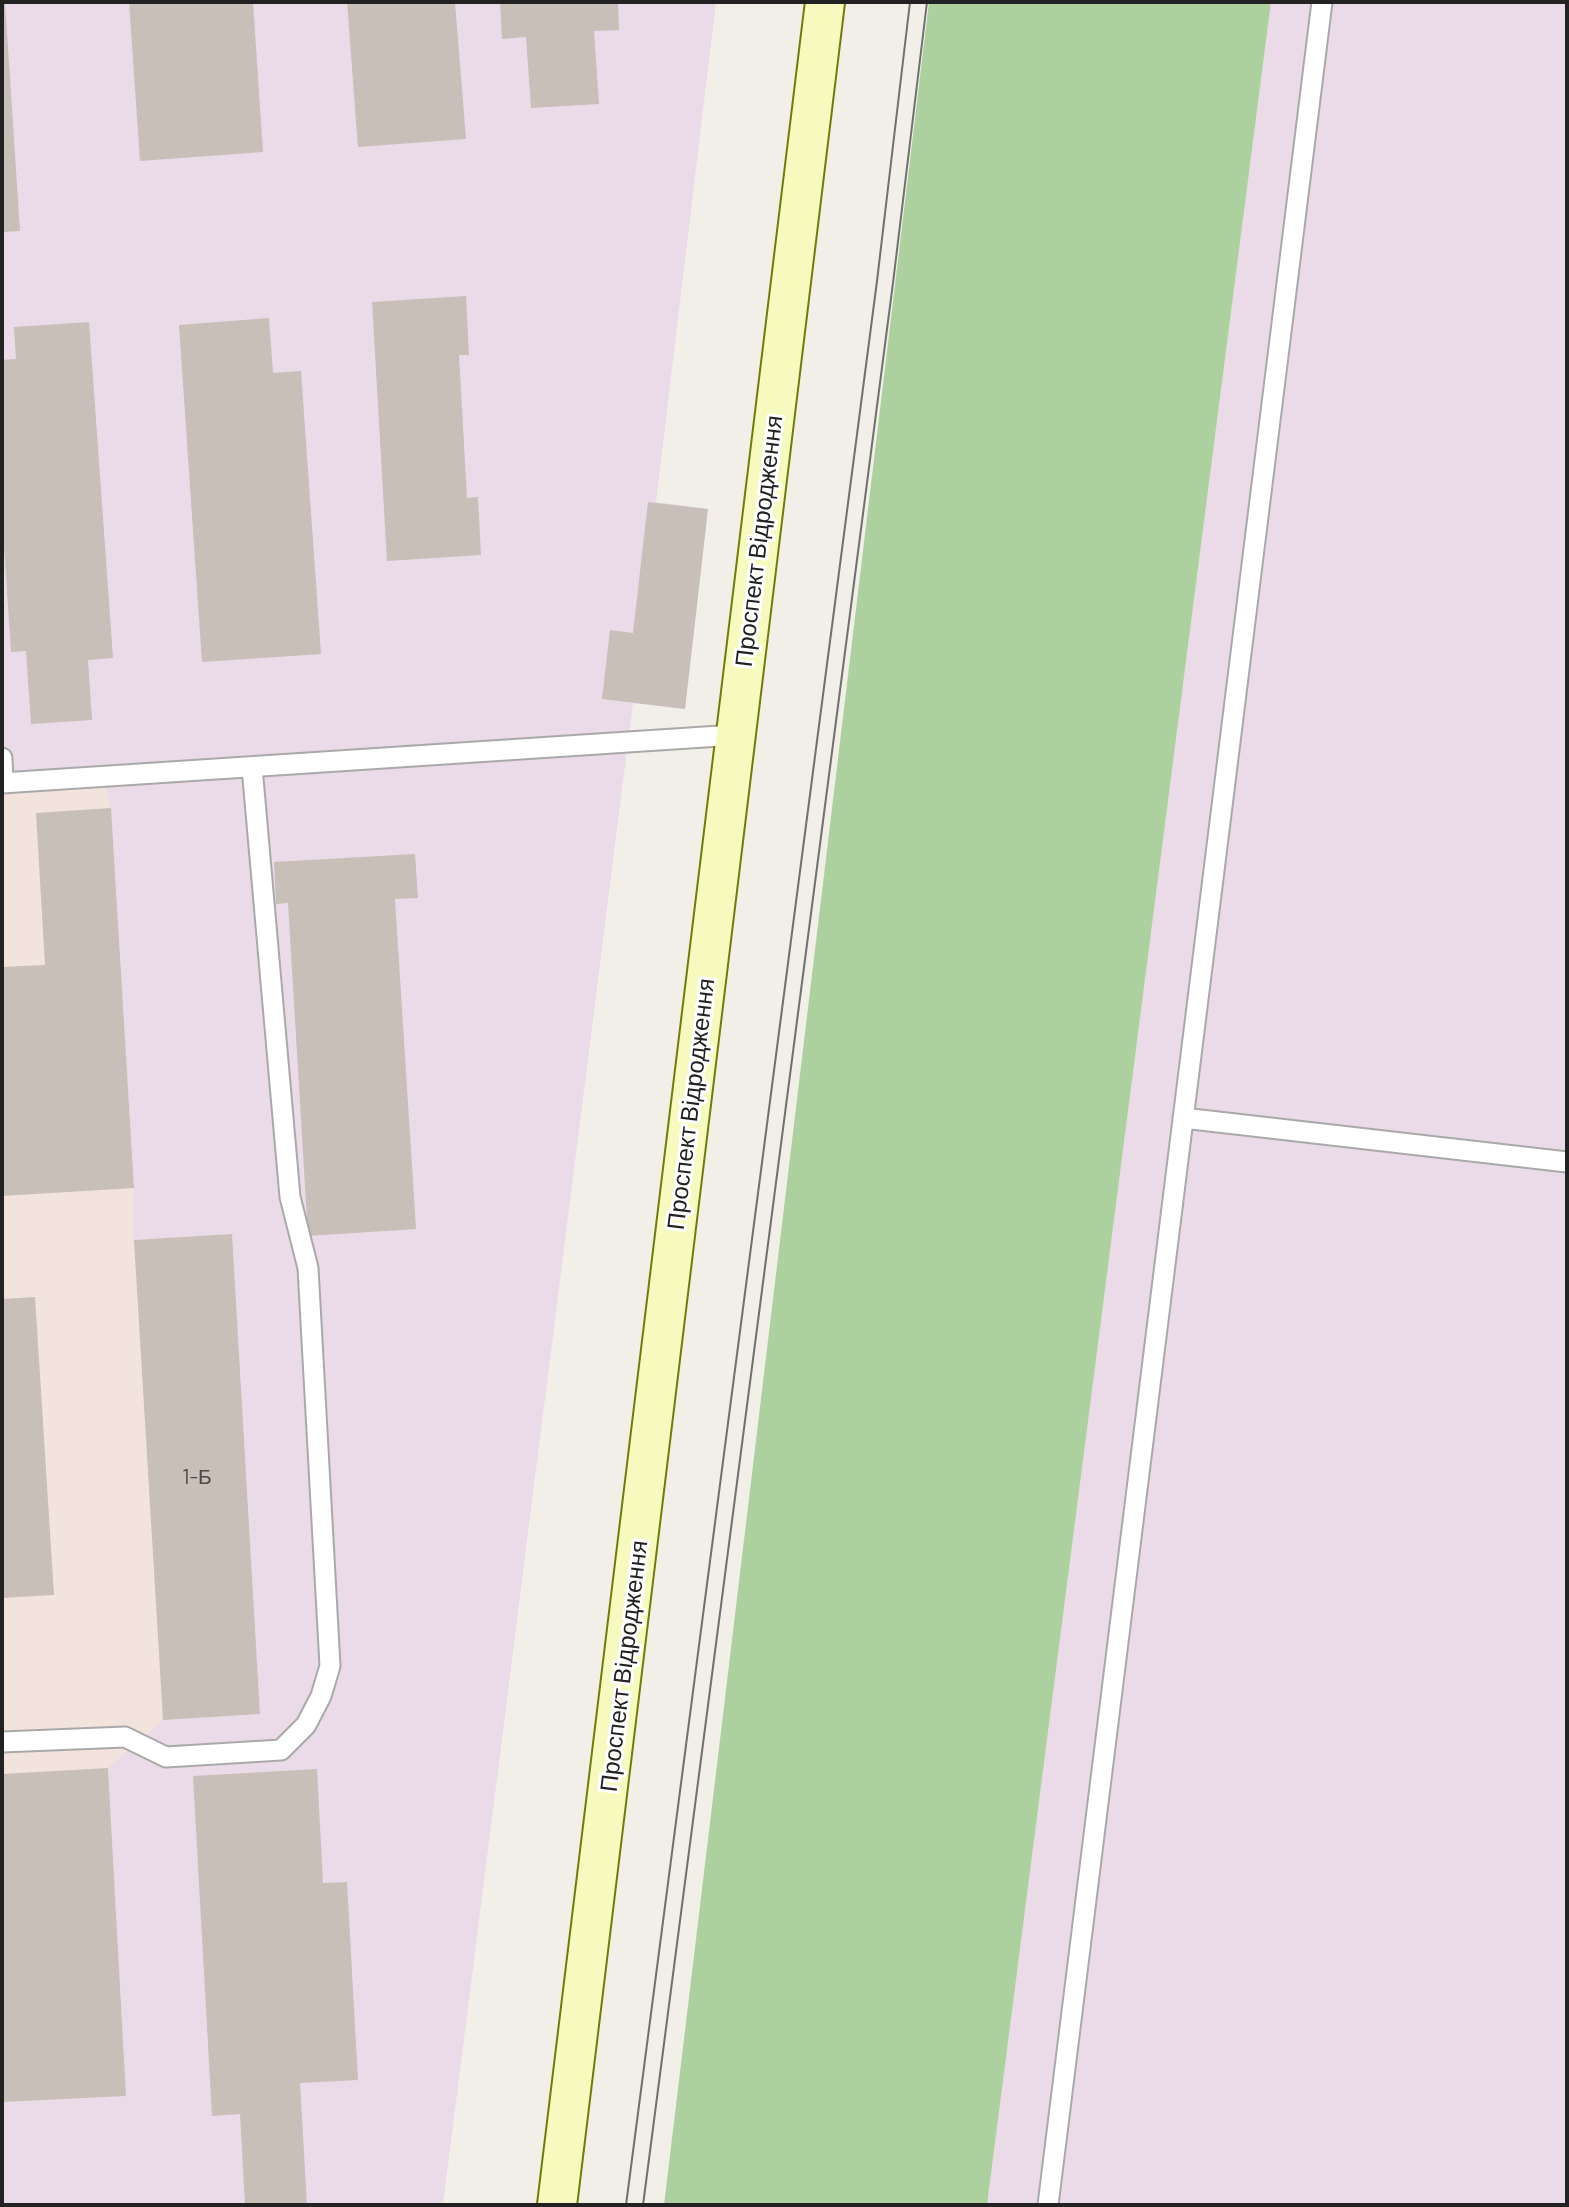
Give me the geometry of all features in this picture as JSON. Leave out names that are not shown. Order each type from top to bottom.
[{"type":"street","name":"Проспект Відродження","points":[[557,2205],[825,2]]},
{"type":"lane","points":[[1048,2205],[1322,2]]},
{"type":"lane","points":[[2,758],[2,783],[735,735]]},
{"type":"lane","points":[[2,1742],[125,1737],[166,1757],[281,1750],[306,1725],[321,1696],[330,1666],[307,1268],[290,1197],[251,767]]},
{"type":"lane","points":[[1184,1118],[1567,1161]]},
{"type":"shaded area","points":[[2,2],[716,2],[656,502],[708,509],[685,709],[633,703],[443,2205],[2,2205]]},
{"type":"shaded area","points":[[1271,2],[1567,2],[1567,2205],[987,2205]]},
{"type":"shaded area","points":[[104,776],[111,809],[134,1188],[134,1240],[232,1234],[260,1714],[163,1720],[108,1768],[126,2096],[2,2102],[2,783]]},
{"type":"green space","points":[[929,2],[1271,2],[987,2205],[664,2205]]},
{"type":"building","points":[[2,2],[5,2],[20,231],[2,232]]},
{"type":"building","points":[[129,2],[253,2],[263,152],[140,161]]},
{"type":"building","points":[[347,2],[455,2],[466,139],[358,147]]},
{"type":"building","points":[[500,2],[618,2],[619,30],[594,31],[599,104],[531,108],[526,37],[502,39]]},
{"type":"building","points":[[466,296],[469,355],[459,355],[467,498],[478,497],[481,555],[387,561],[372,302]]},
{"type":"building","points":[[269,318],[273,373],[301,371],[321,654],[202,662],[179,325]]},
{"type":"building","points":[[89,322],[113,658],[88,660],[92,720],[31,724],[26,651],[11,652],[2,516],[2,360],[16,359],[14,327]]},
{"type":"building","points":[[648,502],[708,509],[685,709],[602,699],[610,630],[633,633]]},
{"type":"building","points":[[111,808],[134,1188],[2,1196],[2,967],[45,965],[36,813]]},
{"type":"building","points":[[415,854],[418,898],[395,899],[416,1229],[308,1236],[288,903],[276,904],[274,862]]},
{"type":"building","points":[[232,1234],[260,1714],[163,1720],[134,1240]]},
{"type":"building","points":[[35,1297],[54,1595],[2,1598],[2,1299]]},
{"type":"building","points":[[108,1768],[126,2096],[2,2102],[2,1774]]},
{"type":"building","points":[[317,1769],[323,1883],[347,1882],[358,2080],[300,2083],[307,2205],[245,2205],[240,2114],[212,2116],[193,1776]]},
{"type":"tram line","points":[[626,2205],[877,281],[910,2]]},
{"type":"tram line","points":[[643,2205],[893,283],[927,2]]}]
